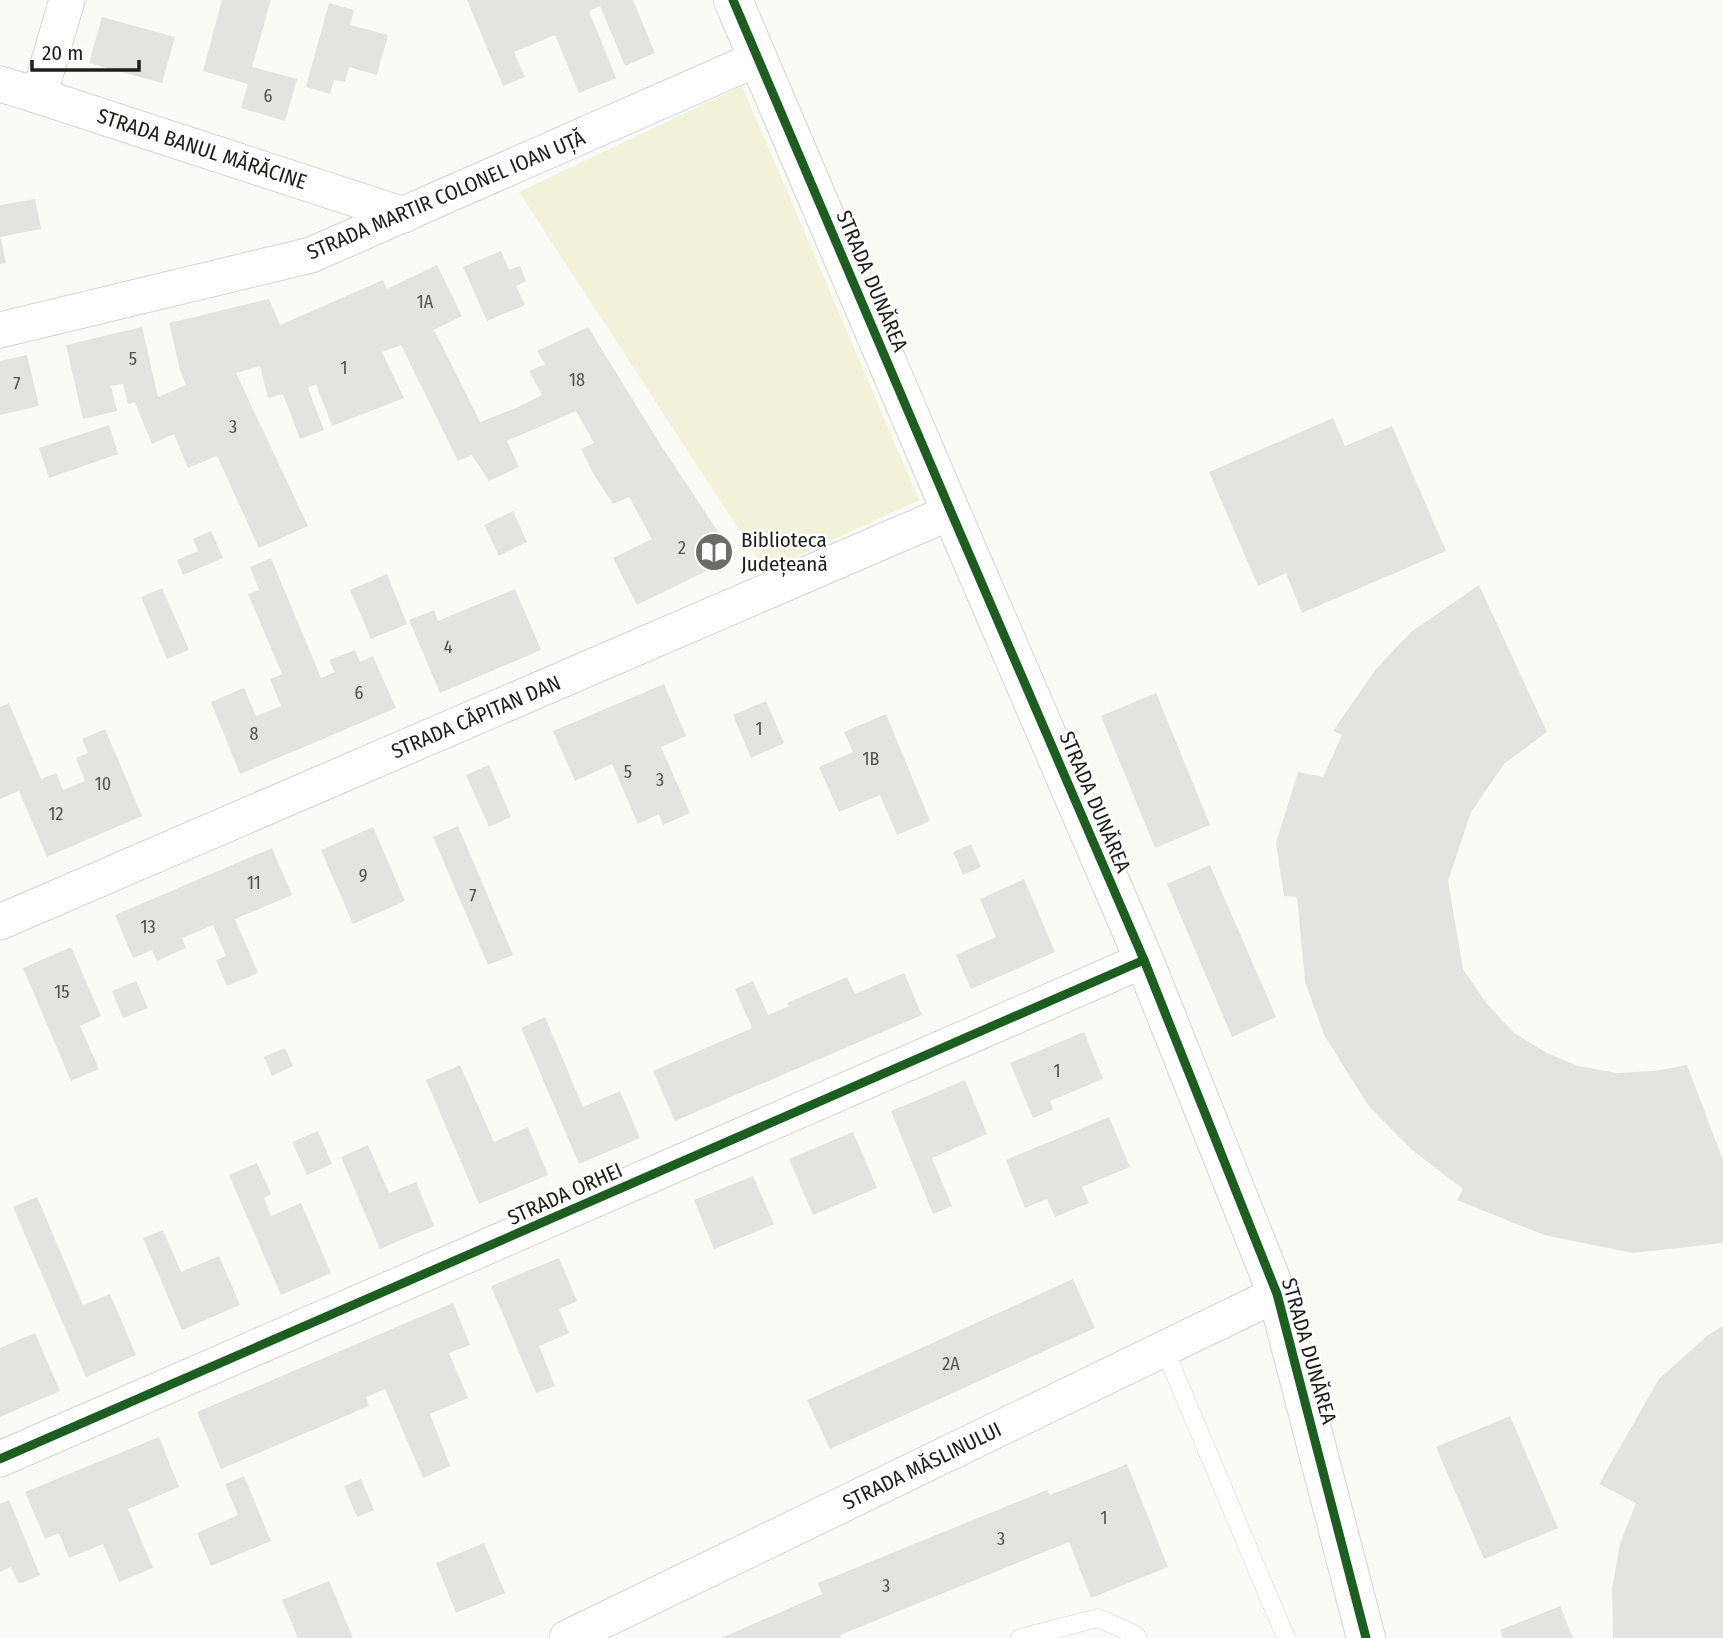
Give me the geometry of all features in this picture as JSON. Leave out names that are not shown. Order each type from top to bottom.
[{"type":"street","points":[[39,96],[67,0]]},
{"type":"street","name":"STRADA DUNĂREA","points":[[733,0],[1144,960],[1277,1294],[1366,1638]]},
{"type":"street","name":"STRADA MARTIR COLONEL IOAN UȚĂ","points":[[0,330],[311,255],[759,58]]},
{"type":"street","name":"STRADA BANUL MĂRĂCINE","points":[[0,84],[404,215]]},
{"type":"street","name":"STRADA CĂPITAN DAN","points":[[0,922],[951,512]]},
{"type":"street","name":"STRADA ORHEI","points":[[0,1460],[1144,960]]},
{"type":"street","name":"STRADA MĂSLINULUI","points":[[567,1638],[1277,1294]]},
{"type":"lane","points":[[1164,1349],[1286,1638]]},
{"type":"lane","points":[[1020,1638],[1098,1618],[1138,1638]]},
{"type":"green space","points":[[742,86],[919,500],[766,571],[519,192]]},
{"type":"building","points":[[222,0],[271,0],[252,67],[297,79],[285,121],[241,108],[248,84],[203,71]]},
{"type":"building","points":[[467,0],[633,0],[655,53],[625,66],[600,6],[589,11],[616,78],[579,93],[555,35],[514,52],[525,77],[503,86]]},
{"type":"building","points":[[329,3],[354,10],[350,25],[388,35],[377,75],[349,67],[345,82],[334,80],[330,94],[306,87]]},
{"type":"building","points":[[102,17],[175,37],[162,83],[89,63]]},
{"type":"building","points":[[35,199],[41,229],[0,237],[0,205]]},
{"type":"building","points":[[0,239],[6,263],[0,264]]},
{"type":"building","points":[[501,251],[509,270],[520,266],[526,281],[516,286],[525,305],[487,321],[463,267]]},
{"type":"building","points":[[437,265],[462,316],[434,330],[480,422],[542,395],[529,371],[545,364],[537,351],[588,327],[660,444],[735,557],[637,605],[613,558],[652,539],[629,497],[613,504],[594,475],[581,449],[594,443],[576,411],[507,441],[519,467],[489,481],[472,455],[458,461],[401,345],[382,352],[404,398],[332,426],[316,384],[308,388],[324,430],[300,439],[283,394],[268,398],[260,366],[236,373],[308,526],[259,548],[217,456],[188,468],[174,434],[152,444],[135,403],[128,404],[123,384],[111,386],[117,411],[83,419],[66,345],[142,327],[158,397],[186,385],[169,323],[269,299],[280,325],[383,280],[387,289]]},
{"type":"building","points":[[27,355],[39,406],[0,415],[0,361]]},
{"type":"building","points":[[1333,418],[1345,446],[1392,426],[1446,551],[1302,613],[1286,573],[1258,586],[1209,472]]},
{"type":"building","points":[[109,425],[118,454],[49,478],[39,448]]},
{"type":"building","points":[[513,511],[527,542],[499,556],[484,525]]},
{"type":"building","points":[[211,531],[223,558],[183,575],[177,560],[198,551],[193,539]]},
{"type":"building","points":[[271,558],[321,678],[335,672],[329,660],[355,650],[360,662],[373,656],[396,708],[240,774],[211,702],[244,688],[256,716],[281,706],[270,679],[282,674],[248,594],[259,590],[250,567]]},
{"type":"building","points":[[387,574],[407,624],[371,639],[350,590]]},
{"type":"building","points":[[1479,585],[1547,732],[1504,764],[1471,812],[1448,881],[1463,969],[1487,1004],[1514,1033],[1547,1053],[1578,1066],[1617,1073],[1654,1071],[1687,1065],[1723,1160],[1723,1243],[1633,1253],[1544,1235],[1457,1200],[1463,1189],[1412,1150],[1368,1105],[1324,1035],[1305,981],[1297,897],[1284,896],[1276,843],[1298,772],[1323,777],[1342,735],[1333,731],[1376,669],[1411,632]]},
{"type":"building","points":[[162,588],[189,650],[167,659],[141,597]]},
{"type":"building","points":[[515,589],[541,650],[440,693],[409,620],[434,610],[438,621]]},
{"type":"building","points":[[664,684],[686,736],[661,747],[690,813],[663,825],[659,814],[638,824],[612,764],[575,781],[553,731]]},
{"type":"building","points":[[1156,693],[1210,825],[1155,848],[1101,716]]},
{"type":"building","points":[[766,701],[784,743],[751,758],[733,715]]},
{"type":"building","points":[[9,703],[41,779],[56,773],[63,790],[85,781],[76,758],[88,753],[82,739],[105,729],[142,816],[47,857],[19,791],[0,799],[0,707]]},
{"type":"building","points":[[886,714],[930,821],[897,835],[880,795],[839,812],[819,767],[853,752],[844,732]]},
{"type":"building","points":[[489,765],[511,817],[489,827],[466,775]]},
{"type":"building","points":[[458,826],[513,955],[488,965],[433,837]]},
{"type":"building","points":[[373,827],[405,901],[353,924],[321,850]]},
{"type":"building","points":[[971,844],[981,867],[963,875],[953,852]]},
{"type":"building","points":[[272,848],[292,895],[235,919],[258,973],[227,986],[216,960],[226,956],[213,925],[182,938],[186,948],[157,961],[152,950],[133,958],[115,915]]},
{"type":"building","points":[[1210,865],[1276,1017],[1232,1037],[1167,884]]},
{"type":"building","points":[[1024,879],[1055,952],[971,989],[956,955],[996,937],[980,899]]},
{"type":"building","points":[[71,947],[101,1016],[80,1026],[99,1069],[71,1081],[23,968]]},
{"type":"building","points":[[904,973],[922,1015],[675,1121],[653,1071],[752,1028],[735,989],[753,981],[768,1015],[789,1006],[787,1003],[847,977],[855,994]]},
{"type":"building","points":[[136,981],[148,1008],[123,1018],[112,991]]},
{"type":"building","points":[[545,1017],[583,1107],[620,1091],[640,1138],[579,1164],[521,1028]]},
{"type":"building","points":[[1084,1032],[1103,1079],[1050,1101],[1053,1110],[1033,1118],[1010,1063]]},
{"type":"building","points":[[285,1048],[293,1066],[272,1076],[264,1057]]},
{"type":"building","points":[[460,1065],[494,1142],[528,1127],[548,1175],[479,1204],[426,1080]]},
{"type":"building","points":[[965,1080],[987,1134],[932,1158],[952,1206],[933,1214],[891,1111]]},
{"type":"building","points":[[1109,1117],[1130,1167],[1082,1187],[1089,1203],[1055,1217],[1047,1199],[1025,1208],[1006,1160]]},
{"type":"building","points":[[318,1131],[332,1164],[307,1175],[292,1142]]},
{"type":"building","points":[[853,1132],[877,1188],[813,1215],[789,1159]]},
{"type":"building","points":[[368,1145],[389,1193],[416,1182],[434,1226],[380,1249],[341,1157]]},
{"type":"building","points":[[257,1163],[271,1194],[264,1198],[271,1216],[301,1203],[331,1273],[281,1295],[229,1175]]},
{"type":"building","points":[[753,1176],[774,1224],[714,1249],[694,1200]]},
{"type":"building","points":[[37,1197],[83,1305],[110,1294],[136,1355],[86,1377],[13,1207]]},
{"type":"building","points":[[163,1230],[181,1272],[219,1256],[240,1305],[182,1330],[143,1238]]},
{"type":"building","points":[[559,1258],[577,1301],[559,1309],[569,1333],[539,1346],[555,1386],[536,1393],[491,1286]]},
{"type":"building","points":[[1073,1279],[1095,1328],[830,1449],[807,1400]]},
{"type":"building","points":[[453,1303],[470,1345],[449,1353],[468,1398],[430,1414],[450,1466],[423,1478],[385,1389],[366,1397],[369,1406],[221,1469],[197,1412]]},
{"type":"building","points":[[1723,1326],[1723,1638],[1613,1638],[1612,1588],[1620,1544],[1636,1503],[1599,1484],[1659,1379],[1708,1335]]},
{"type":"building","points":[[35,1333],[60,1391],[0,1417],[0,1348]]},
{"type":"building","points":[[1510,1416],[1558,1528],[1484,1559],[1436,1447]]},
{"type":"building","points":[[159,1437],[179,1487],[128,1509],[153,1568],[119,1582],[103,1544],[69,1558],[59,1533],[45,1539],[25,1492]]},
{"type":"building","points":[[1127,1464],[1168,1567],[1091,1598],[1069,1542],[840,1635],[841,1638],[721,1638],[822,1594],[818,1583],[1047,1490],[1050,1495]]},
{"type":"building","points":[[244,1476],[271,1541],[211,1566],[197,1533],[238,1515],[225,1484]]},
{"type":"building","points":[[361,1479],[374,1510],[357,1517],[344,1486]]},
{"type":"building","points":[[9,1500],[40,1575],[19,1584],[11,1567],[0,1572],[0,1504]]},
{"type":"building","points":[[484,1543],[505,1593],[456,1613],[436,1563]]},
{"type":"building","points":[[329,1581],[353,1638],[298,1638],[282,1600]]},
{"type":"building","points":[[1560,1606],[1573,1638],[1503,1638],[1500,1630]]},
{"type":"cycle path","points":[[733,0],[1144,960],[1277,1294],[1366,1638]]},
{"type":"cycle path","points":[[0,1459],[1144,960]]},
{"type":"place","name":"Biblioteca Județeană","points":[[714,552]]}]
